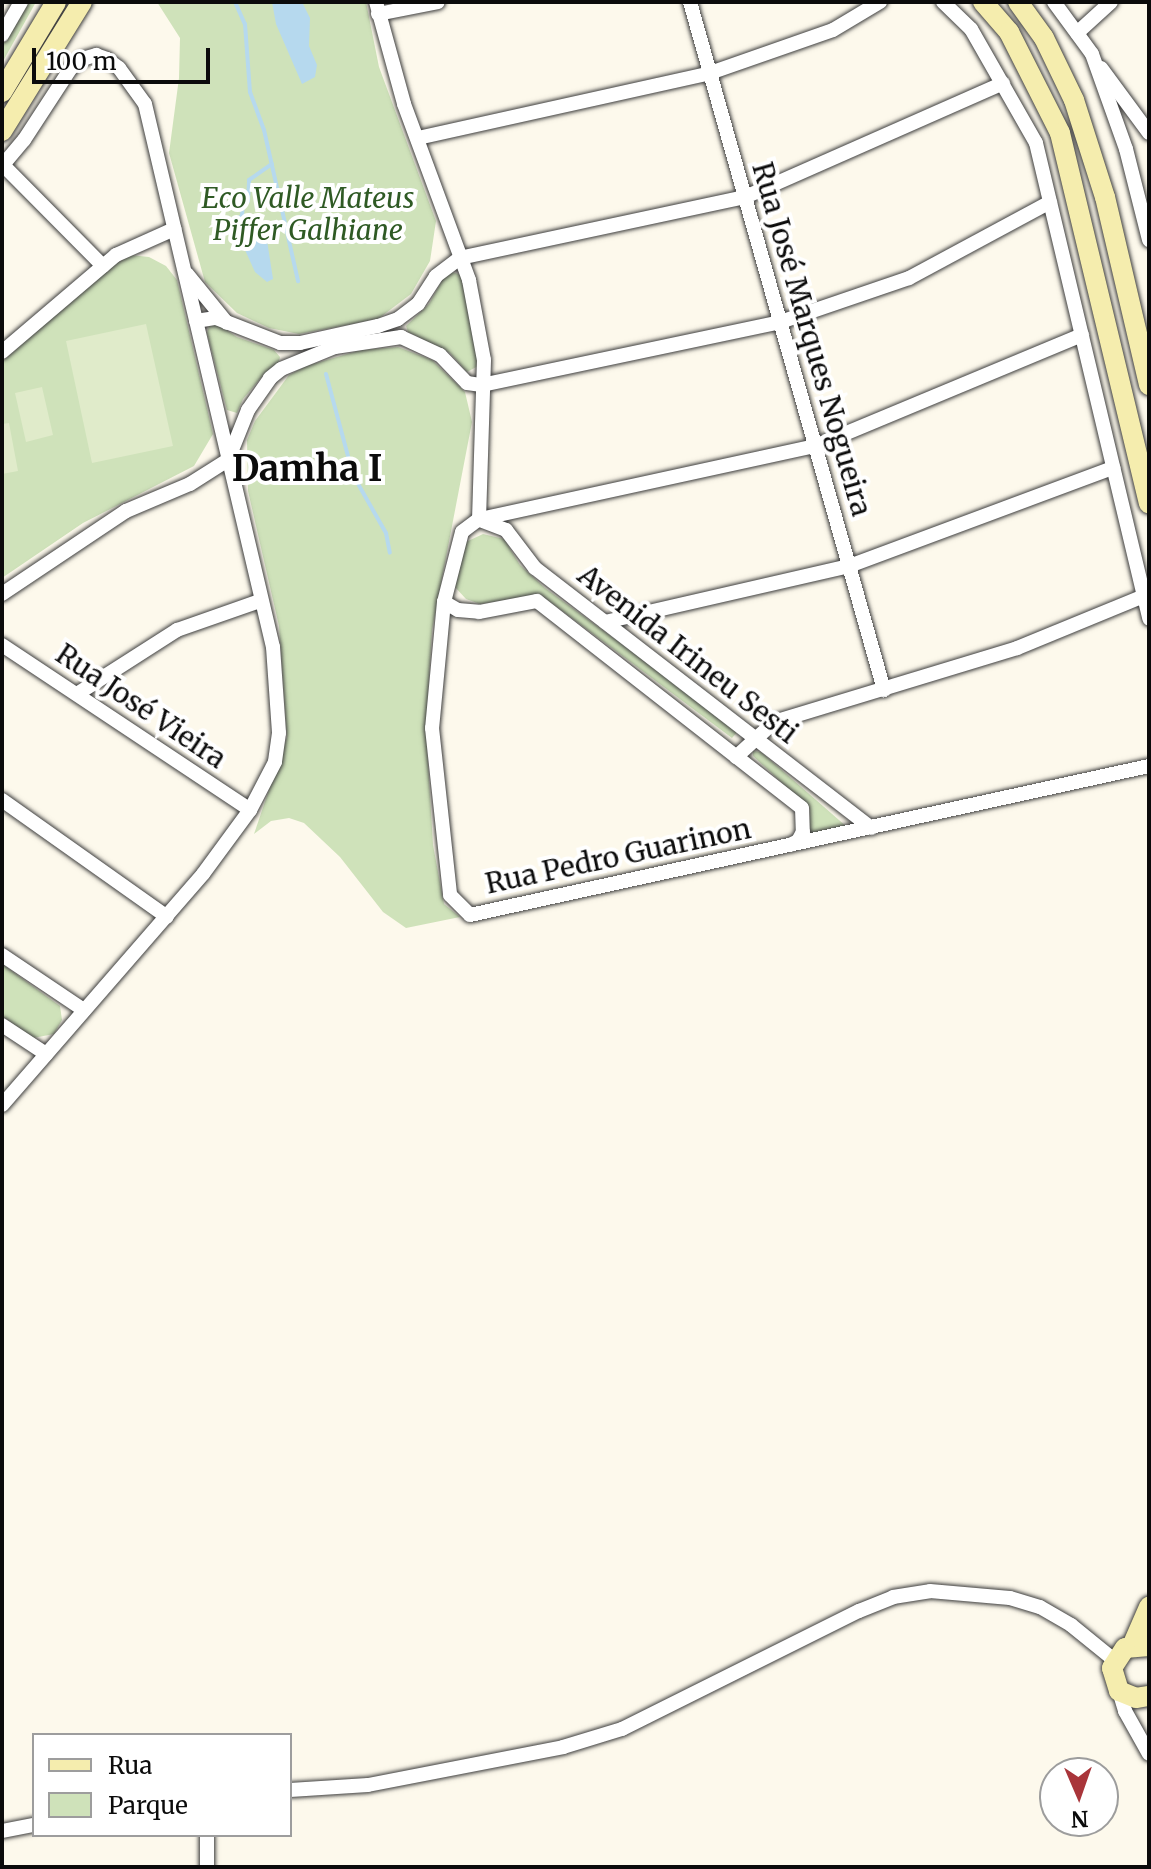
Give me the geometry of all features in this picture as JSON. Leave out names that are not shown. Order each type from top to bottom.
[{"type":"street","points":[[2,35],[21,2]]},
{"type":"street","points":[[2,92],[56,2]]},
{"type":"street","points":[[2,131],[82,2]]},
{"type":"street","points":[[438,2],[377,8],[404,104],[469,280],[484,360],[479,519]]},
{"type":"street","name":"Rua José Marques Nogueira","points":[[690,2],[884,690]]},
{"type":"street","points":[[418,138],[710,73],[833,30],[880,2]]},
{"type":"street","points":[[943,2],[971,29],[1036,143],[1149,619]]},
{"type":"street","points":[[983,2],[1009,32],[1060,133],[1146,473],[1149,499]]},
{"type":"street","points":[[1018,2],[1044,38],[1074,100],[1105,197],[1149,385]]},
{"type":"street","points":[[1054,2],[1149,134],[1126,149]]},
{"type":"street","points":[[1077,33],[1111,2]]},
{"type":"street","points":[[1092,54],[1126,149],[1149,240]]},
{"type":"street","points":[[2,1105],[167,917],[250,810],[275,762],[279,733],[273,647],[145,104],[119,68],[96,55],[82,59],[71,68],[24,140],[2,166],[103,266]]},
{"type":"street","points":[[196,321],[216,318],[280,343],[300,343],[378,326],[398,319],[418,304],[436,276],[460,258],[745,197],[1003,83]]},
{"type":"street","points":[[2,594],[126,511],[190,484],[228,460],[248,410],[270,378],[281,369],[335,347],[401,337],[440,355],[467,383],[482,385],[780,322],[909,278],[1050,202]]},
{"type":"street","points":[[3,348],[116,255],[174,229]]},
{"type":"street","points":[[184,271],[227,323]]},
{"type":"street","points":[[444,602],[462,532],[479,519],[815,446],[1082,335]]},
{"type":"street","points":[[605,622],[849,566],[1113,468]]},
{"type":"street","name":"Avenida Irineu Sesti","points":[[479,519],[506,530],[535,568],[871,828]]},
{"type":"street","points":[[736,757],[774,722],[1017,648],[1144,596]]},
{"type":"street","points":[[77,694],[177,630],[260,601]]},
{"type":"street","name":"Avenida Irineu Sesti","points":[[444,602],[458,610],[479,612],[537,601],[802,808],[803,832],[798,841],[790,845]]},
{"type":"street","name":"Rua Pedro Guarinon","points":[[444,602],[432,728],[450,895],[459,908],[470,915],[1149,766]]},
{"type":"street","name":"Rua José Vieira","points":[[2,645],[250,810]]},
{"type":"street","points":[[2,800],[167,917]]},
{"type":"street","points":[[2,955],[84,1010]]},
{"type":"street","points":[[2,1025],[46,1054]]},
{"type":"street","points":[[292,1790],[368,1785],[563,1747],[622,1729],[859,1611],[893,1597],[930,1591],[1010,1598],[1040,1607],[1071,1625],[1114,1660]]},
{"type":"street","points":[[1114,1660],[1141,1646],[1149,1607]]},
{"type":"street","points":[[1114,1660],[1112,1676],[1149,1754]]},
{"type":"street","points":[[1119,1691],[1145,1700],[1133,1723]]},
{"type":"street","points":[[2,1831],[32,1825]]},
{"type":"street","points":[[207,1837],[207,1867]]},
{"type":"green space","points":[[26,2],[36,2],[2,63],[2,44]]},
{"type":"green space","name":"Eco Valle Mateus Piffer Galhiane","points":[[157,2],[366,2],[379,67],[436,221],[430,261],[411,294],[378,319],[299,334],[269,328],[237,313],[205,282],[169,153],[179,78],[180,38]]},
{"type":"green space","points":[[130,255],[149,257],[166,266],[177,280],[213,434],[194,466],[83,523],[2,578],[2,362],[107,269]]},
{"type":"green space","points":[[451,272],[459,274],[463,280],[480,365],[467,372],[450,353],[408,332],[406,326],[429,304],[445,275]]},
{"type":"green space","points":[[146,324],[173,446],[92,463],[66,341]]},
{"type":"green space","points":[[217,324],[237,337],[274,350],[280,357],[278,365],[265,373],[243,399],[237,413],[227,410],[207,333],[209,326]]},
{"type":"green space","points":[[398,347],[432,360],[465,392],[472,422],[432,630],[426,728],[433,845],[444,904],[460,917],[406,928],[383,912],[340,857],[304,823],[289,818],[271,821],[254,834],[287,737],[279,626],[248,491],[247,440],[255,421],[289,375],[306,366],[361,350]]},
{"type":"green space","points":[[42,387],[53,435],[26,442],[15,393]]},
{"type":"green space","points":[[9,423],[18,471],[2,474],[2,424]]},
{"type":"green space","points":[[483,534],[504,539],[520,565],[545,588],[739,730],[732,738],[541,595],[480,604],[466,599],[455,587],[466,542]]},
{"type":"green space","points":[[753,751],[761,752],[847,827],[809,835],[810,809],[753,756]]},
{"type":"green space","points":[[2,964],[60,1006],[62,1020],[54,1034],[33,1038],[2,1016]]},
{"type":"water","points":[[272,2],[302,2],[310,18],[309,46],[317,65],[315,77],[302,84],[276,24]]},
{"type":"water","points":[[250,227],[262,228],[266,234],[273,279],[267,282],[255,272],[245,250],[242,233]]},
{"type":"waterway","points":[[235,2],[245,24],[250,92],[264,130],[298,281]]},
{"type":"waterway","points":[[242,237],[231,228],[233,221],[242,216],[243,203],[248,201],[249,180],[272,164]]},
{"type":"waterway","points":[[326,374],[353,475],[386,533],[390,553]]},
{"type":"district","name":"Damha I","points":[[307,469]]}]
